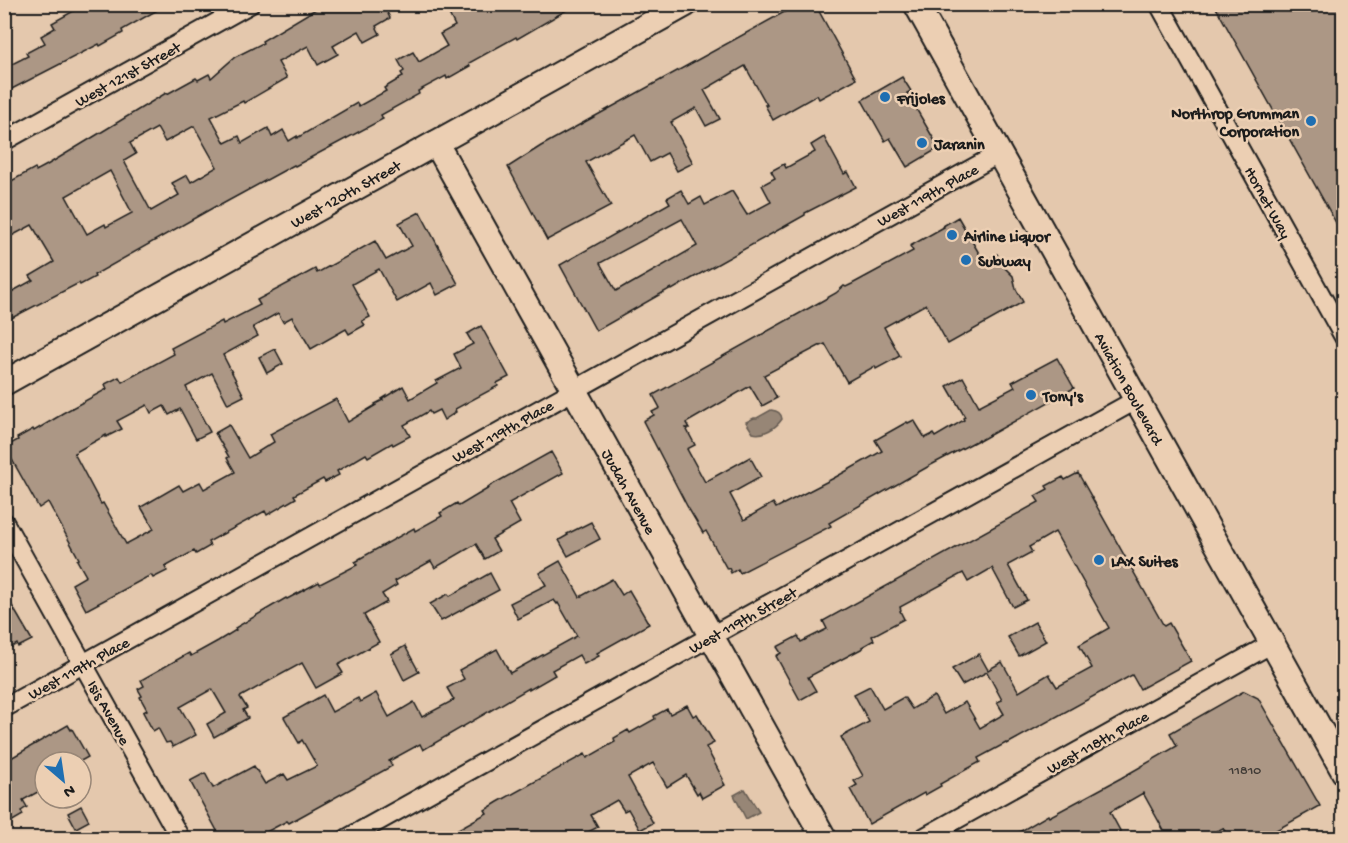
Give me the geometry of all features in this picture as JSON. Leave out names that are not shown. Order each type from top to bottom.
[{"type":"main road","name":"West 120th Street","points":[[4,383],[686,4]]},
{"type":"main road","name":"Aviation Boulevard","points":[[916,4],[1344,772]]},
{"type":"main road","name":"Judah Avenue","points":[[436,143],[824,838]]},
{"type":"street","name":"West 121st Street","points":[[4,141],[250,4]]},
{"type":"street","name":"Hornet Way","points":[[1159,4],[1344,337]]},
{"type":"street","name":"West 119th Place","points":[[4,708],[1000,153]]},
{"type":"street","name":"West 119th Street","points":[[348,838],[1136,400]]},
{"type":"street","name":"Isis Avenue","points":[[4,522],[180,838]]},
{"type":"street","name":"West 118th Place","points":[[923,838],[1271,644]]},
{"type":"shaded area","points":[[771,410],[780,414],[782,419],[765,432],[753,433],[746,422]]},
{"type":"shaded area","points":[[745,789],[759,812],[746,819],[734,795]]},
{"type":"building","points":[[86,4],[168,4],[122,30],[123,33],[100,46],[99,44],[4,93],[4,68],[28,56],[26,53],[45,43],[41,36],[55,28],[52,23]]},
{"type":"building","points":[[324,4],[383,4],[390,18],[376,26],[380,34],[365,42],[359,31],[333,46],[338,54],[318,65],[308,46],[278,62],[287,78],[244,103],[243,101],[211,117],[225,143],[239,136],[242,143],[268,128],[272,137],[283,130],[289,141],[357,103],[359,106],[386,91],[384,88],[403,76],[401,73],[404,71],[398,60],[413,52],[419,62],[447,46],[440,34],[455,26],[448,12],[461,4],[465,4],[468,10],[478,4],[577,4],[517,39],[516,37],[469,63],[470,66],[447,79],[446,76],[418,91],[419,94],[381,115],[383,119],[216,206],[94,275],[95,277],[4,322],[4,296],[33,280],[30,276],[54,262],[32,225],[4,240],[4,185],[35,168],[36,171],[47,165],[166,93],[196,78],[198,80],[209,74],[211,78],[235,57],[263,43],[262,41]],"holes":[[[194,126],[217,167],[191,182],[187,175],[172,183],[179,195],[151,211],[124,161],[136,154],[130,143],[157,128],[165,142]],[[110,171],[132,213],[87,234],[66,196]]]},
{"type":"building","points":[[799,4],[815,4],[856,79],[819,99],[817,95],[773,120],[745,66],[704,90],[720,119],[706,126],[696,108],[671,122],[693,163],[677,171],[667,153],[650,162],[635,135],[586,162],[611,206],[547,240],[508,167],[541,146]]},
{"type":"building","name":"Northrop Grumman Corporation","points":[[1214,4],[1344,4],[1344,237]]},
{"type":"building","points":[[902,77],[911,91],[907,93],[939,148],[907,167],[890,138],[885,141],[862,100]]},
{"type":"building","points":[[824,137],[844,174],[848,172],[856,187],[805,213],[596,331],[560,265],[670,203],[667,198],[681,190],[689,204],[701,197],[705,205],[732,191],[747,215],[771,202],[762,185],[775,178],[771,171],[784,164],[786,168],[815,152],[811,145]],"holes":[[[682,219],[697,246],[616,291],[600,263]]]},
{"type":"building","points":[[420,212],[458,284],[437,295],[431,283],[397,302],[379,269],[352,284],[370,317],[362,321],[365,325],[349,334],[346,329],[311,349],[292,317],[283,322],[278,313],[253,327],[258,336],[223,355],[244,396],[228,404],[212,373],[186,387],[210,432],[196,439],[180,409],[169,415],[164,406],[151,413],[147,405],[117,421],[122,429],[74,453],[101,504],[103,503],[126,544],[154,529],[141,507],[179,485],[183,491],[200,482],[204,489],[235,472],[215,433],[229,425],[248,458],[274,442],[270,434],[336,399],[348,422],[403,386],[410,399],[437,383],[436,381],[461,368],[454,354],[473,344],[467,334],[481,326],[509,377],[497,383],[498,386],[455,409],[456,412],[444,420],[439,410],[431,414],[429,411],[404,425],[410,436],[368,457],[366,454],[337,471],[339,475],[325,482],[323,479],[294,495],[296,498],[267,515],[265,511],[208,542],[210,546],[196,554],[194,551],[165,567],[167,571],[153,578],[151,575],[86,610],[72,584],[86,576],[77,560],[79,559],[48,502],[39,508],[5,447],[18,440],[17,438],[33,429],[34,431],[107,389],[105,384],[119,377],[122,382],[174,354],[171,348],[222,321],[223,324],[260,305],[257,300],[315,269],[317,273],[375,241],[386,260],[412,246],[399,223]]},
{"type":"building","points":[[958,217],[984,262],[997,254],[1004,267],[1013,276],[1016,289],[1023,302],[948,344],[926,304],[884,327],[900,356],[876,369],[875,366],[847,382],[825,344],[764,375],[777,398],[762,406],[750,386],[686,423],[689,428],[686,428],[695,445],[687,449],[705,482],[750,457],[761,477],[730,494],[744,520],[773,503],[776,508],[882,451],[875,440],[907,422],[914,420],[925,438],[933,434],[935,437],[964,420],[965,417],[947,386],[963,377],[979,406],[1015,387],[1012,382],[1057,358],[1074,388],[931,465],[829,523],[831,526],[740,573],[738,569],[731,573],[706,531],[703,533],[687,506],[643,421],[654,415],[652,412],[660,408],[653,395],[836,293],[844,286],[852,284],[913,251],[910,246]]},
{"type":"building","points":[[275,349],[283,364],[267,373],[259,357]]},
{"type":"building","points":[[551,452],[563,473],[509,503],[520,523],[492,539],[499,551],[485,559],[476,544],[435,568],[431,561],[395,581],[397,585],[382,594],[387,602],[364,615],[379,642],[338,665],[343,673],[316,688],[302,663],[240,697],[247,708],[243,710],[248,718],[214,737],[207,724],[226,713],[212,689],[180,707],[196,735],[173,747],[170,742],[166,743],[158,728],[153,731],[143,712],[147,710],[138,689],[144,686],[141,680],[189,653],[191,656],[218,641],[236,630],[235,628],[286,598],[357,565],[355,562],[359,559],[414,528],[415,531],[442,516],[440,513],[457,503],[459,506]]},
{"type":"building","points":[[1078,473],[1164,626],[1169,623],[1191,661],[1140,689],[1132,675],[978,758],[980,762],[940,784],[941,786],[869,824],[850,789],[857,785],[854,781],[863,776],[841,737],[869,722],[854,694],[870,686],[883,709],[904,697],[912,709],[934,696],[944,714],[965,702],[980,728],[1004,714],[997,702],[1002,700],[987,672],[962,685],[952,669],[979,654],[988,670],[1002,662],[1019,692],[1049,674],[1057,687],[1092,668],[1079,645],[1109,628],[1055,532],[1029,547],[1032,552],[1008,565],[1027,600],[1013,607],[992,568],[968,582],[963,573],[900,607],[904,619],[872,636],[874,640],[863,648],[808,677],[816,691],[800,700],[776,656],[781,653],[777,647],[798,636],[801,642],[827,629],[823,621],[1039,502],[1035,496],[1048,489],[1046,486],[1063,477],[1065,480]]},
{"type":"building","points":[[591,522],[600,539],[568,556],[559,540]]},
{"type":"building","points":[[560,561],[580,597],[612,579],[622,595],[629,590],[649,624],[597,653],[599,656],[584,664],[579,655],[552,670],[555,675],[423,750],[420,744],[389,761],[392,766],[289,823],[287,821],[255,838],[221,838],[190,781],[205,773],[213,788],[254,766],[265,784],[284,774],[288,780],[317,766],[302,740],[299,743],[284,717],[323,695],[332,712],[358,698],[360,702],[376,693],[389,717],[414,702],[422,717],[454,700],[447,688],[464,679],[459,670],[497,649],[510,673],[577,636],[554,600],[518,619],[510,603],[546,585],[539,573]]},
{"type":"building","points":[[490,573],[499,590],[441,621],[430,604],[448,594],[450,596]]},
{"type":"building","points":[[4,592],[32,640],[4,651]]},
{"type":"building","points":[[1035,622],[1046,641],[1019,656],[1008,637]]},
{"type":"building","points":[[405,646],[419,672],[404,680],[391,654]]},
{"type":"building","points":[[1244,691],[1258,698],[1320,806],[1262,838],[1229,838],[1223,828],[1203,838],[1168,838],[1143,793],[1110,812],[1124,838],[1009,838],[1177,746],[1170,733]]},
{"type":"building","points":[[687,705],[693,716],[697,714],[714,743],[706,747],[725,785],[702,798],[699,792],[697,794],[686,775],[667,787],[653,763],[628,777],[653,823],[640,830],[628,809],[624,811],[617,800],[591,815],[598,827],[586,833],[589,838],[442,838],[487,813],[485,810],[498,802],[585,754],[587,758],[615,742],[614,738],[628,730],[630,733],[655,719],[654,716],[667,709],[670,714]]},
{"type":"building","points":[[68,725],[84,750],[33,750],[33,795],[23,800],[27,807],[21,811],[23,815],[4,826],[4,762]]},
{"type":"building","points":[[74,810],[83,810],[89,821],[76,828],[68,813]]},
{"type":"place","name":"Frijoles","points":[[885,97]]},
{"type":"place","name":"Northrop Grumman Corporation","points":[[1311,121]]},
{"type":"place","name":"Jaranin","points":[[922,143]]},
{"type":"place","name":"Airline Liquor","points":[[952,235]]},
{"type":"place","name":"Subway","points":[[966,260]]},
{"type":"place","name":"Tony's","points":[[1031,395]]},
{"type":"place","name":"LAX Suites","points":[[1099,560]]}]
